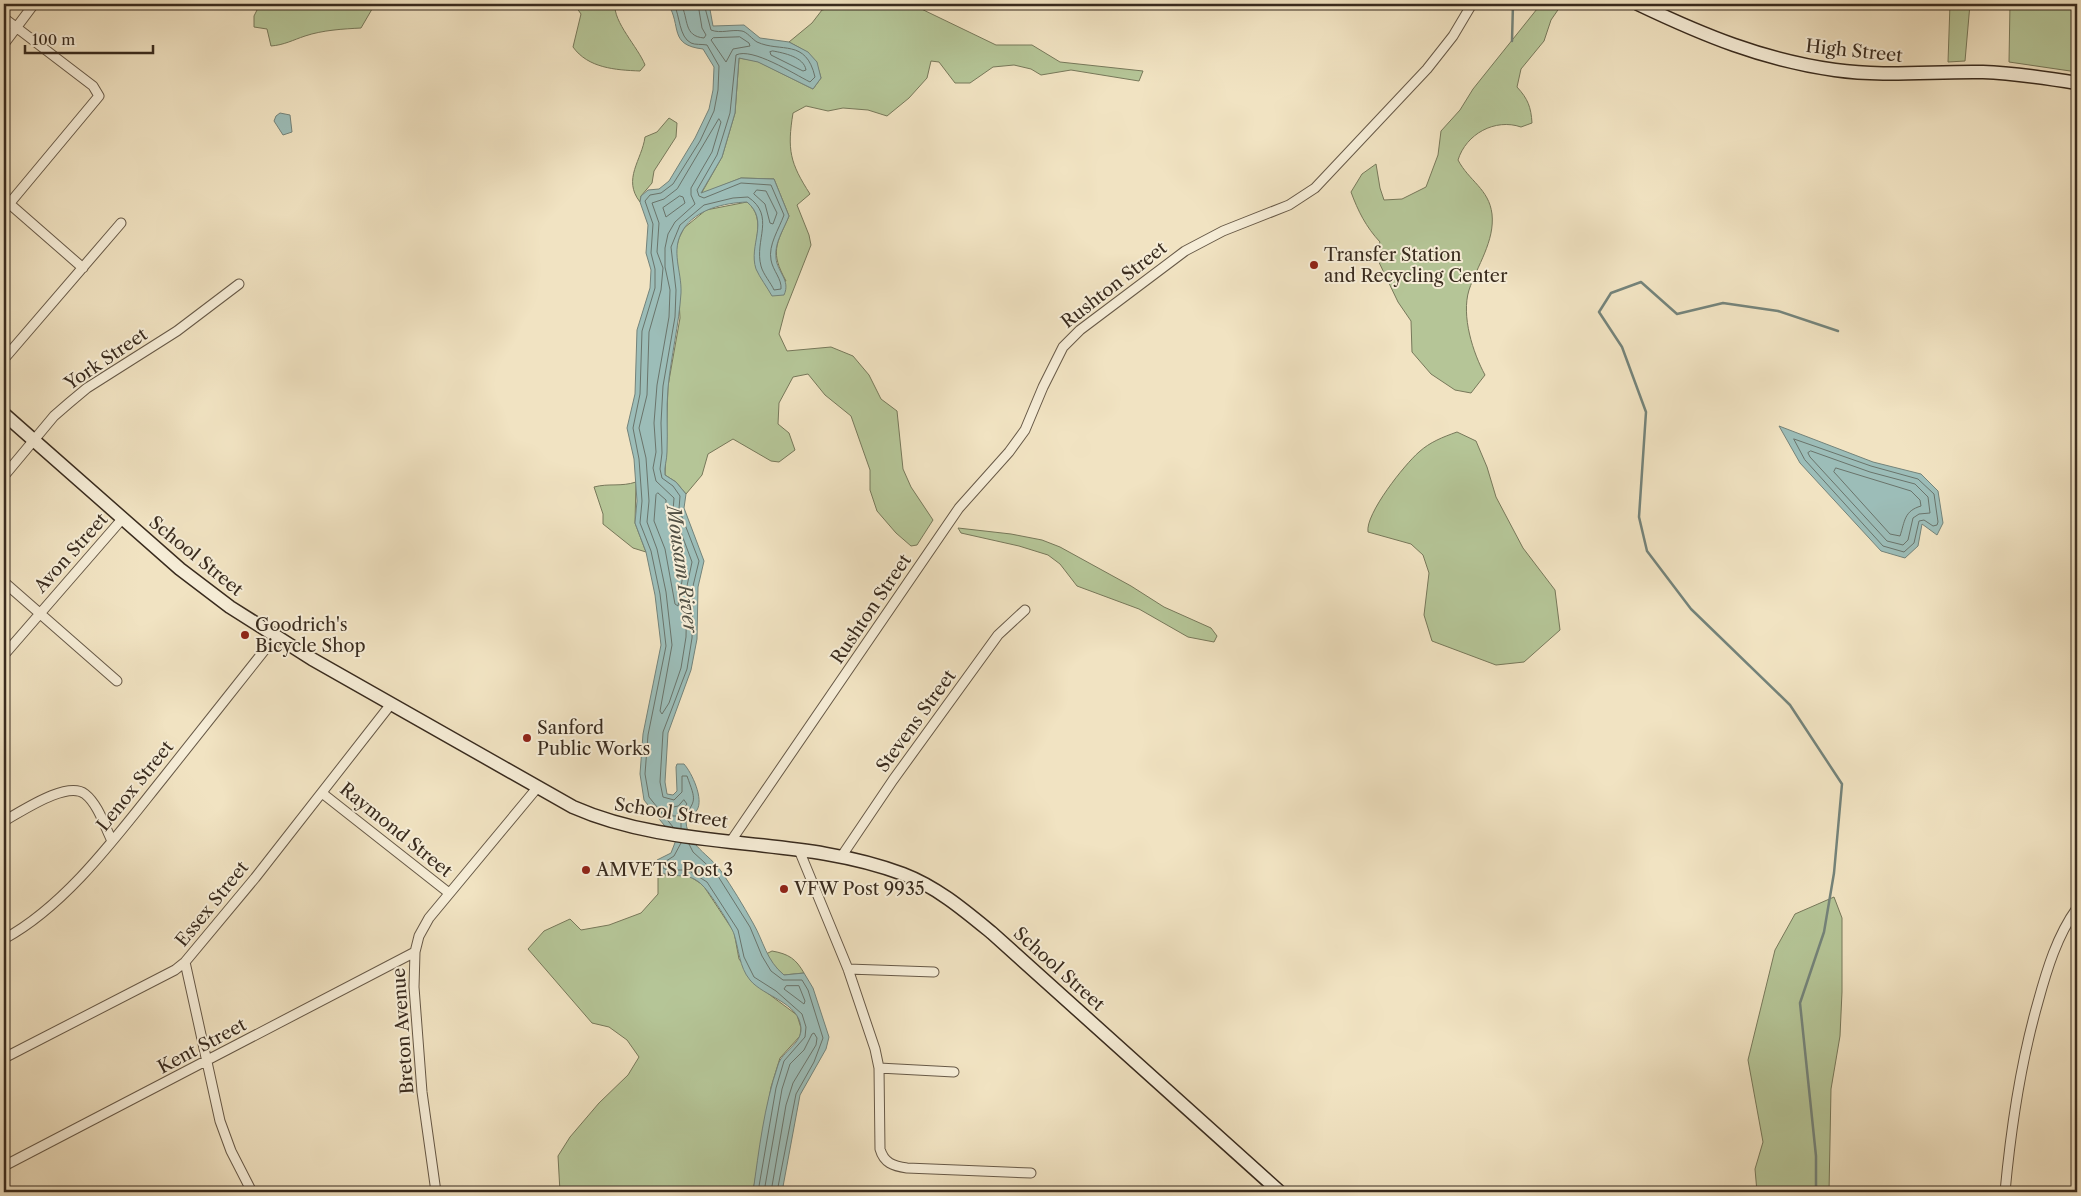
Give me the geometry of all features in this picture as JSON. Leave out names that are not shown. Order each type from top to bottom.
[{"type":"street","points":[[4,44],[34,4]]},
{"type":"street","name":"Rushton Street","points":[[731,840],[959,508],[1009,452],[1025,430],[1043,387],[1063,347],[1080,330],[1185,251],[1223,230],[1289,205],[1315,188],[1427,69],[1453,36],[1472,4]]},
{"type":"street","name":"High Street","points":[[1638,4],[1741,49],[1806,65],[1836,70],[1899,75],[2001,72],[2077,83]]},
{"type":"street","points":[[4,18],[93,86],[99,96],[6,204],[83,268]]},
{"type":"street","points":[[4,359],[121,223]]},
{"type":"street","name":"York Street","points":[[4,476],[54,416],[87,388],[177,331],[239,284]]},
{"type":"street","name":"School Street","points":[[4,414],[199,584],[275,637],[537,788],[600,819],[670,834],[731,840],[840,857],[905,875],[933,888],[962,908],[1280,1192]]},
{"type":"street","name":"Avon Street","points":[[4,655],[123,518]]},
{"type":"street","points":[[4,582],[117,681]]},
{"type":"street","name":"Stevens Street","points":[[840,857],[993,642],[1025,610]]},
{"type":"street","name":"Lenox Street","points":[[4,939],[26,926],[48,909],[112,841],[275,637]]},
{"type":"street","name":"Essex Street","points":[[4,1058],[175,970],[185,962],[392,704]]},
{"type":"street","name":"Breton Avenue","points":[[436,1192],[422,1092],[414,987],[414,952],[419,936],[429,918],[537,788]]},
{"type":"street","points":[[4,821],[54,794],[72,789],[85,794],[91,800],[112,841]]},
{"type":"street","name":"Raymond Street","points":[[322,793],[448,893]]},
{"type":"street","points":[[799,850],[848,969],[866,1019],[879,1068],[880,1149],[886,1162],[907,1168],[1031,1173]]},
{"type":"street","points":[[2005,1192],[2016,1089],[2024,1050],[2049,965],[2061,934],[2077,908]]},
{"type":"street","name":"Kent Street","points":[[4,1166],[414,952]]},
{"type":"street","points":[[185,962],[220,1124],[252,1192]]},
{"type":"street","points":[[848,969],[934,972]]},
{"type":"street","points":[[879,1068],[954,1072]]},
{"type":"green space","points":[[260,4],[375,4],[361,28],[319,32],[271,46],[267,29],[254,27],[254,16]]},
{"type":"green space","points":[[574,4],[615,4],[618,19],[645,65],[640,71],[612,69],[594,64],[579,54],[573,47],[581,14]]},
{"type":"green space","points":[[849,4],[911,4],[996,45],[1032,45],[1060,62],[1143,71],[1139,81],[1071,70],[1041,75],[1031,69],[1014,65],[993,67],[970,83],[955,83],[939,62],[931,61],[927,78],[909,98],[887,116],[868,110],[843,108],[828,111],[806,106],[793,113],[790,147],[794,165],[810,194],[797,205],[811,245],[785,311],[779,334],[787,351],[831,347],[853,356],[869,375],[881,399],[897,411],[903,469],[911,487],[933,520],[917,545],[911,546],[896,533],[877,511],[870,490],[870,470],[851,416],[825,395],[808,374],[793,377],[779,403],[778,424],[789,433],[795,450],[779,462],[771,461],[733,439],[708,454],[702,475],[686,494],[676,482],[665,475],[668,386],[680,318],[676,249],[684,228],[706,210],[747,202],[757,216],[758,232],[755,258],[757,271],[764,281],[786,281],[776,255],[778,242],[789,216],[774,179],[741,178],[701,194],[722,157],[735,113],[739,58],[757,61],[813,89],[821,78],[814,59],[789,42],[812,23],[822,10]]},
{"type":"green space","points":[[1541,4],[1562,4],[1551,20],[1544,41],[1521,69],[1517,87],[1524,95],[1528,104],[1532,123],[1521,127],[1501,125],[1483,130],[1468,143],[1458,160],[1487,198],[1492,214],[1492,224],[1485,253],[1469,290],[1466,311],[1467,323],[1476,356],[1485,375],[1471,393],[1455,390],[1431,374],[1412,352],[1411,321],[1398,302],[1375,254],[1380,242],[1363,218],[1351,192],[1362,174],[1376,164],[1384,200],[1402,199],[1426,187],[1438,155],[1441,131],[1460,110],[1473,89]]},
{"type":"green space","points":[[1950,4],[1970,4],[1965,61],[1948,62]]},
{"type":"green space","points":[[2010,4],[2077,4],[2077,72],[2009,62]]},
{"type":"green space","points":[[669,118],[677,123],[676,137],[654,171],[652,183],[641,196],[640,202],[635,194],[633,177],[645,137],[657,132]]},
{"type":"green space","points":[[1457,432],[1476,441],[1487,467],[1496,497],[1523,548],[1555,590],[1560,630],[1524,662],[1496,665],[1432,641],[1424,615],[1429,573],[1423,555],[1411,544],[1368,532],[1369,524],[1379,502],[1405,467],[1428,445]]},
{"type":"green space","points":[[636,482],[635,523],[646,552],[633,548],[603,524],[603,514],[594,487]]},
{"type":"green space","points":[[958,528],[1011,534],[1042,540],[1060,547],[1131,586],[1164,607],[1211,628],[1217,636],[1214,642],[1188,637],[1139,609],[1077,586],[1060,564],[1048,555],[1019,546],[961,533]]},
{"type":"green space","points":[[658,871],[665,875],[686,874],[703,885],[734,932],[739,959],[762,989],[797,1015],[801,1028],[800,1036],[780,1058],[771,1087],[753,1192],[560,1192],[558,1156],[570,1137],[599,1103],[628,1075],[639,1057],[627,1040],[609,1027],[592,1023],[528,949],[544,931],[570,919],[581,930],[609,925],[641,913],[658,894]]},
{"type":"green space","points":[[1834,897],[1842,918],[1842,992],[1840,1036],[1831,1089],[1829,1192],[1757,1192],[1755,1169],[1763,1142],[1748,1060],[1775,950],[1795,914]]},
{"type":"green space","points":[[772,951],[791,958],[804,973],[784,975],[775,967],[766,954]]},
{"type":"water","name":"Mousam River","points":[[668,4],[709,4],[713,26],[744,25],[760,38],[789,42],[808,52],[817,62],[821,78],[813,89],[758,62],[739,58],[735,113],[722,157],[701,193],[741,178],[774,179],[789,216],[778,242],[776,252],[777,263],[785,280],[786,290],[784,295],[772,296],[759,276],[754,260],[758,225],[757,217],[754,209],[747,202],[711,208],[695,217],[683,230],[677,246],[681,293],[669,376],[667,404],[665,475],[676,482],[686,494],[684,508],[704,561],[698,587],[697,639],[691,670],[668,733],[665,782],[667,794],[673,795],[677,791],[676,767],[677,764],[684,764],[693,780],[699,799],[697,810],[686,822],[691,837],[725,877],[753,923],[773,963],[784,975],[804,973],[813,988],[829,1037],[826,1049],[800,1095],[782,1192],[753,1192],[762,1128],[769,1096],[780,1060],[795,1043],[800,1034],[799,1019],[788,1006],[756,986],[746,975],[741,964],[732,930],[706,889],[692,878],[664,874],[658,871],[657,860],[671,853],[676,840],[644,800],[640,774],[643,734],[661,645],[655,595],[646,552],[635,523],[637,501],[634,459],[627,428],[635,394],[637,330],[650,288],[651,270],[646,253],[648,225],[640,202],[641,196],[648,190],[659,189],[669,181],[695,138],[709,109],[713,90],[714,67],[703,49],[692,47],[680,39]]},
{"type":"water","points":[[280,113],[290,115],[292,132],[283,135],[274,121]]},
{"type":"water","points":[[1779,426],[1873,462],[1921,474],[1938,491],[1943,523],[1937,535],[1922,524],[1918,546],[1905,558],[1881,551],[1800,463]]},
{"type":"waterway","points":[[1512,41],[1513,4]]},
{"type":"waterway","points":[[1816,1192],[1816,1156],[1800,1003],[1824,932],[1834,873],[1842,784],[1790,705],[1691,609],[1647,551],[1639,517],[1646,412],[1622,347],[1599,312],[1611,293],[1641,282],[1677,314],[1723,303],[1778,311],[1838,331]]},
{"type":"place","name":"Transfer Station and Recycling Center","points":[[1314,265]]},
{"type":"place","name":"Goodrich's Bicycle Shop","points":[[245,635]]},
{"type":"place","name":"Sanford Public Works","points":[[527,738]]},
{"type":"place","name":"AMVETS Post 3","points":[[586,870]]},
{"type":"place","name":"VFW Post 9935","points":[[784,889]]}]
